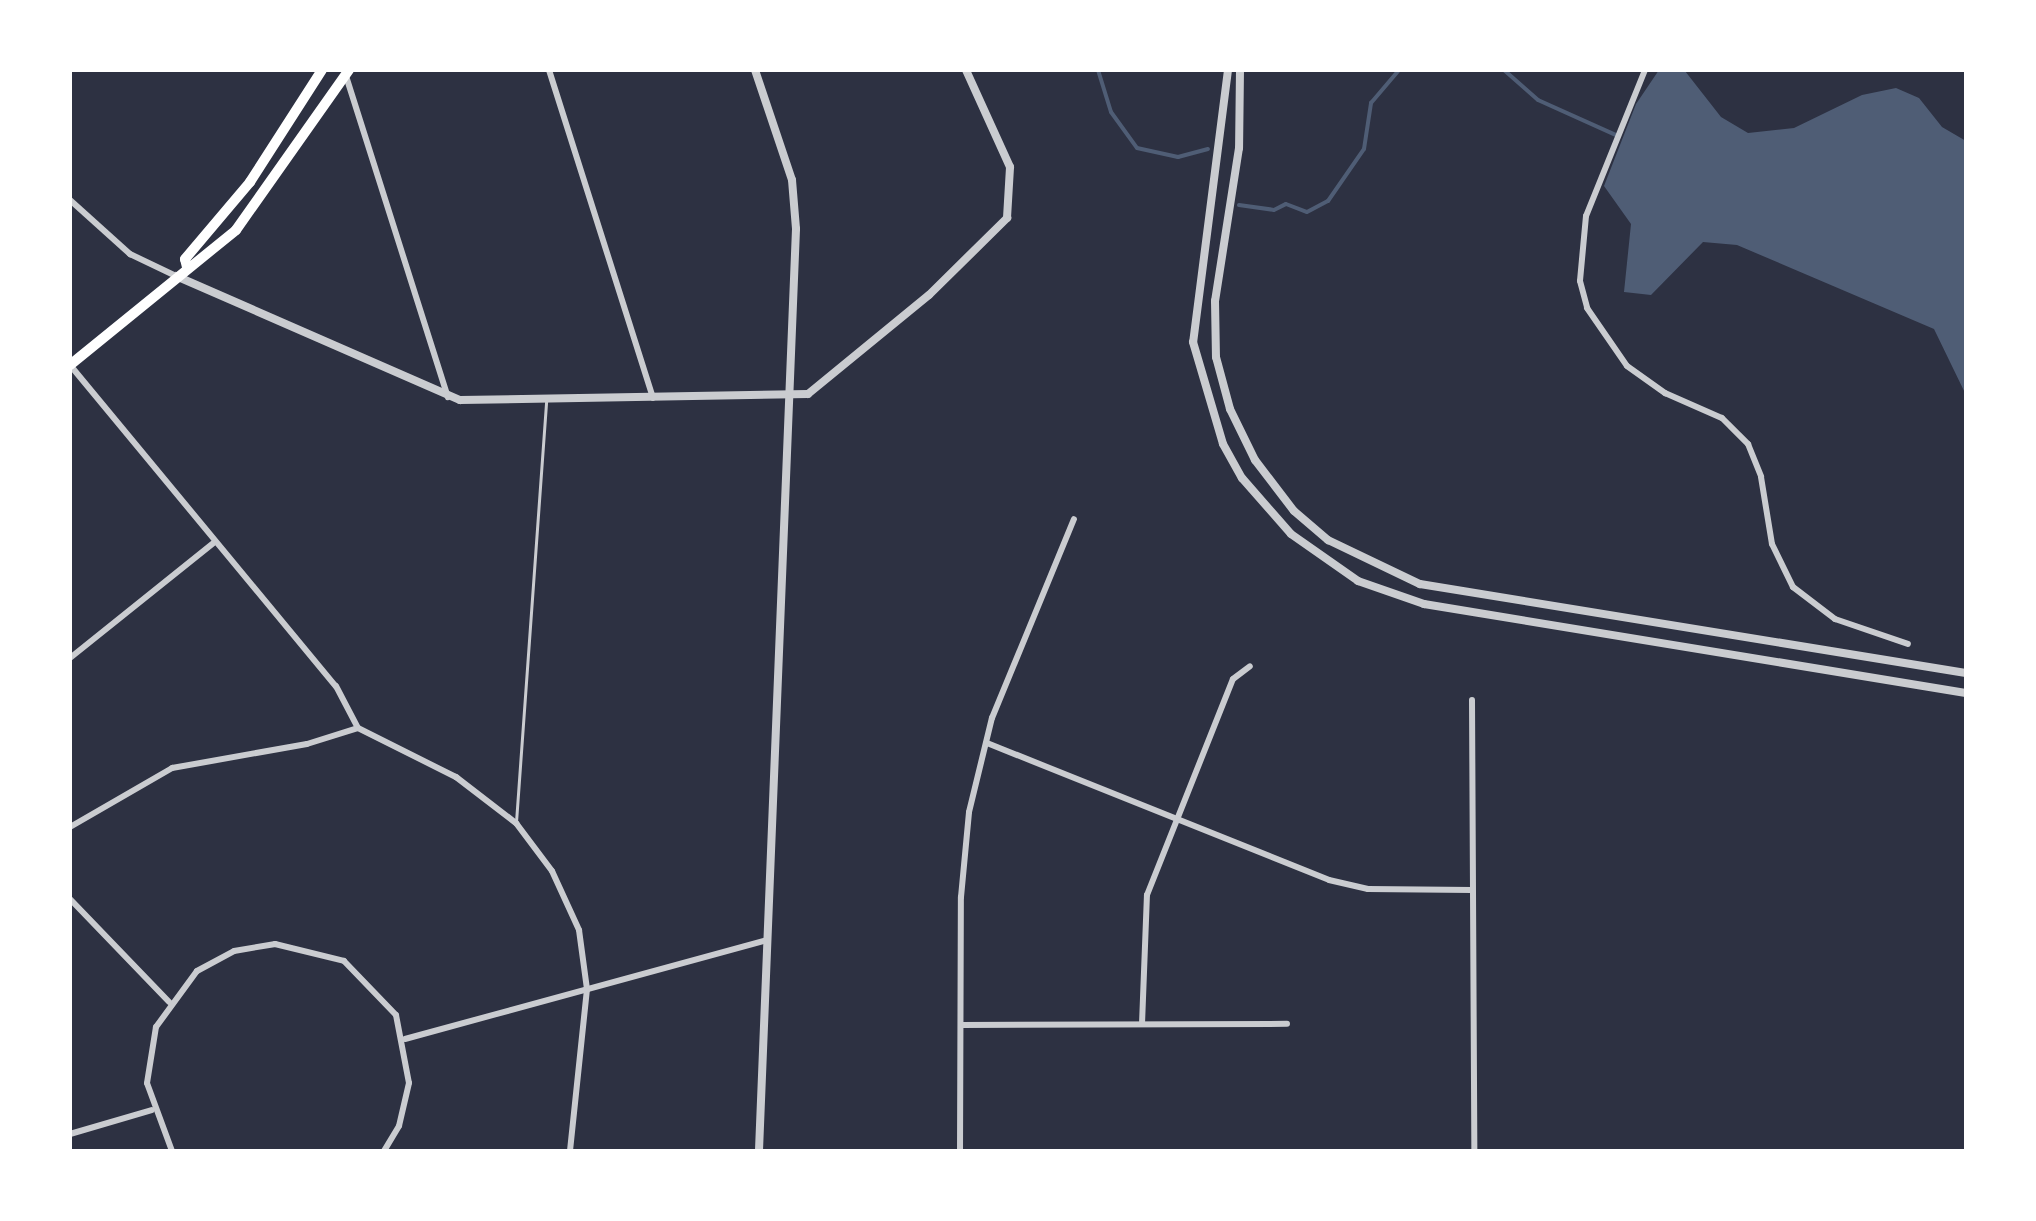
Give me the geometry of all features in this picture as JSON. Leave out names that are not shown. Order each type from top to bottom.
[{"type":"main road","points":[[187,268],[185,259],[242,193],[322,70]]},
{"type":"main road","points":[[70,365],[176,276],[198,266],[259,202],[347,72]]},
{"type":"street","points":[[548,70],[653,398]]},
{"type":"street","points":[[754,70],[796,202],[792,394],[780,538],[759,1151]]},
{"type":"street","points":[[70,200],[130,254],[448,397],[546,400],[792,394],[818,390],[996,236],[1007,218],[1010,167],[966,70]]},
{"type":"street","points":[[1228,70],[1192,342],[1223,444],[1242,478],[1291,534],[1358,581],[1424,604],[1966,693]]},
{"type":"street","points":[[1240,70],[1239,148],[1215,301],[1216,356],[1230,409],[1255,460],[1294,511],[1328,540],[1420,584],[1966,673]]},
{"type":"street","points":[[1644,70],[1590,199],[1580,248],[1580,281],[1603,336],[1644,380],[1722,418],[1748,444],[1761,477],[1772,544],[1793,587],[1834,619],[1908,644]]},
{"type":"street","points":[[347,72],[448,397]]},
{"type":"street","points":[[70,365],[336,686],[358,728],[456,777],[516,823],[568,899],[586,989],[570,1151]]},
{"type":"street","points":[[960,1151],[963,850],[987,743],[1074,519]]},
{"type":"street","points":[[70,658],[216,542]]},
{"type":"street","points":[[1142,1024],[1142,922],[1174,818],[1233,678],[1250,666]]},
{"type":"street","points":[[1472,700],[1474,1151]]},
{"type":"street","points":[[70,827],[172,768],[307,744],[358,728]]},
{"type":"street","points":[[987,743],[1368,890],[1472,890]]},
{"type":"street","points":[[70,899],[169,1002]]},
{"type":"street","points":[[405,1039],[766,940]]},
{"type":"street","points":[[172,1151],[152,1110],[148,1054],[169,1002],[197,972],[224,956],[254,946],[296,945],[365,976],[405,1039],[406,1105],[384,1151]]},
{"type":"street","points":[[961,1025],[1288,1024]]},
{"type":"street","points":[[70,1134],[152,1110]]},
{"type":"lane","points":[[516,823],[546,400]]},
{"type":"water","points":[[1659,70],[1685,71],[1721,117],[1748,133],[1794,128],[1862,95],[1896,88],[1919,98],[1942,127],[1966,141],[1966,395],[1934,329],[1737,245],[1703,242],[1651,295],[1624,292],[1631,224],[1604,186],[1636,104]]},
{"type":"waterway","points":[[1098,70],[1111,112],[1137,148],[1178,157],[1208,149]]},
{"type":"waterway","points":[[1239,205],[1274,210],[1286,204],[1307,212],[1328,201],[1364,149],[1371,103],[1399,70]]},
{"type":"waterway","points":[[1504,70],[1538,100],[1616,135]]}]
